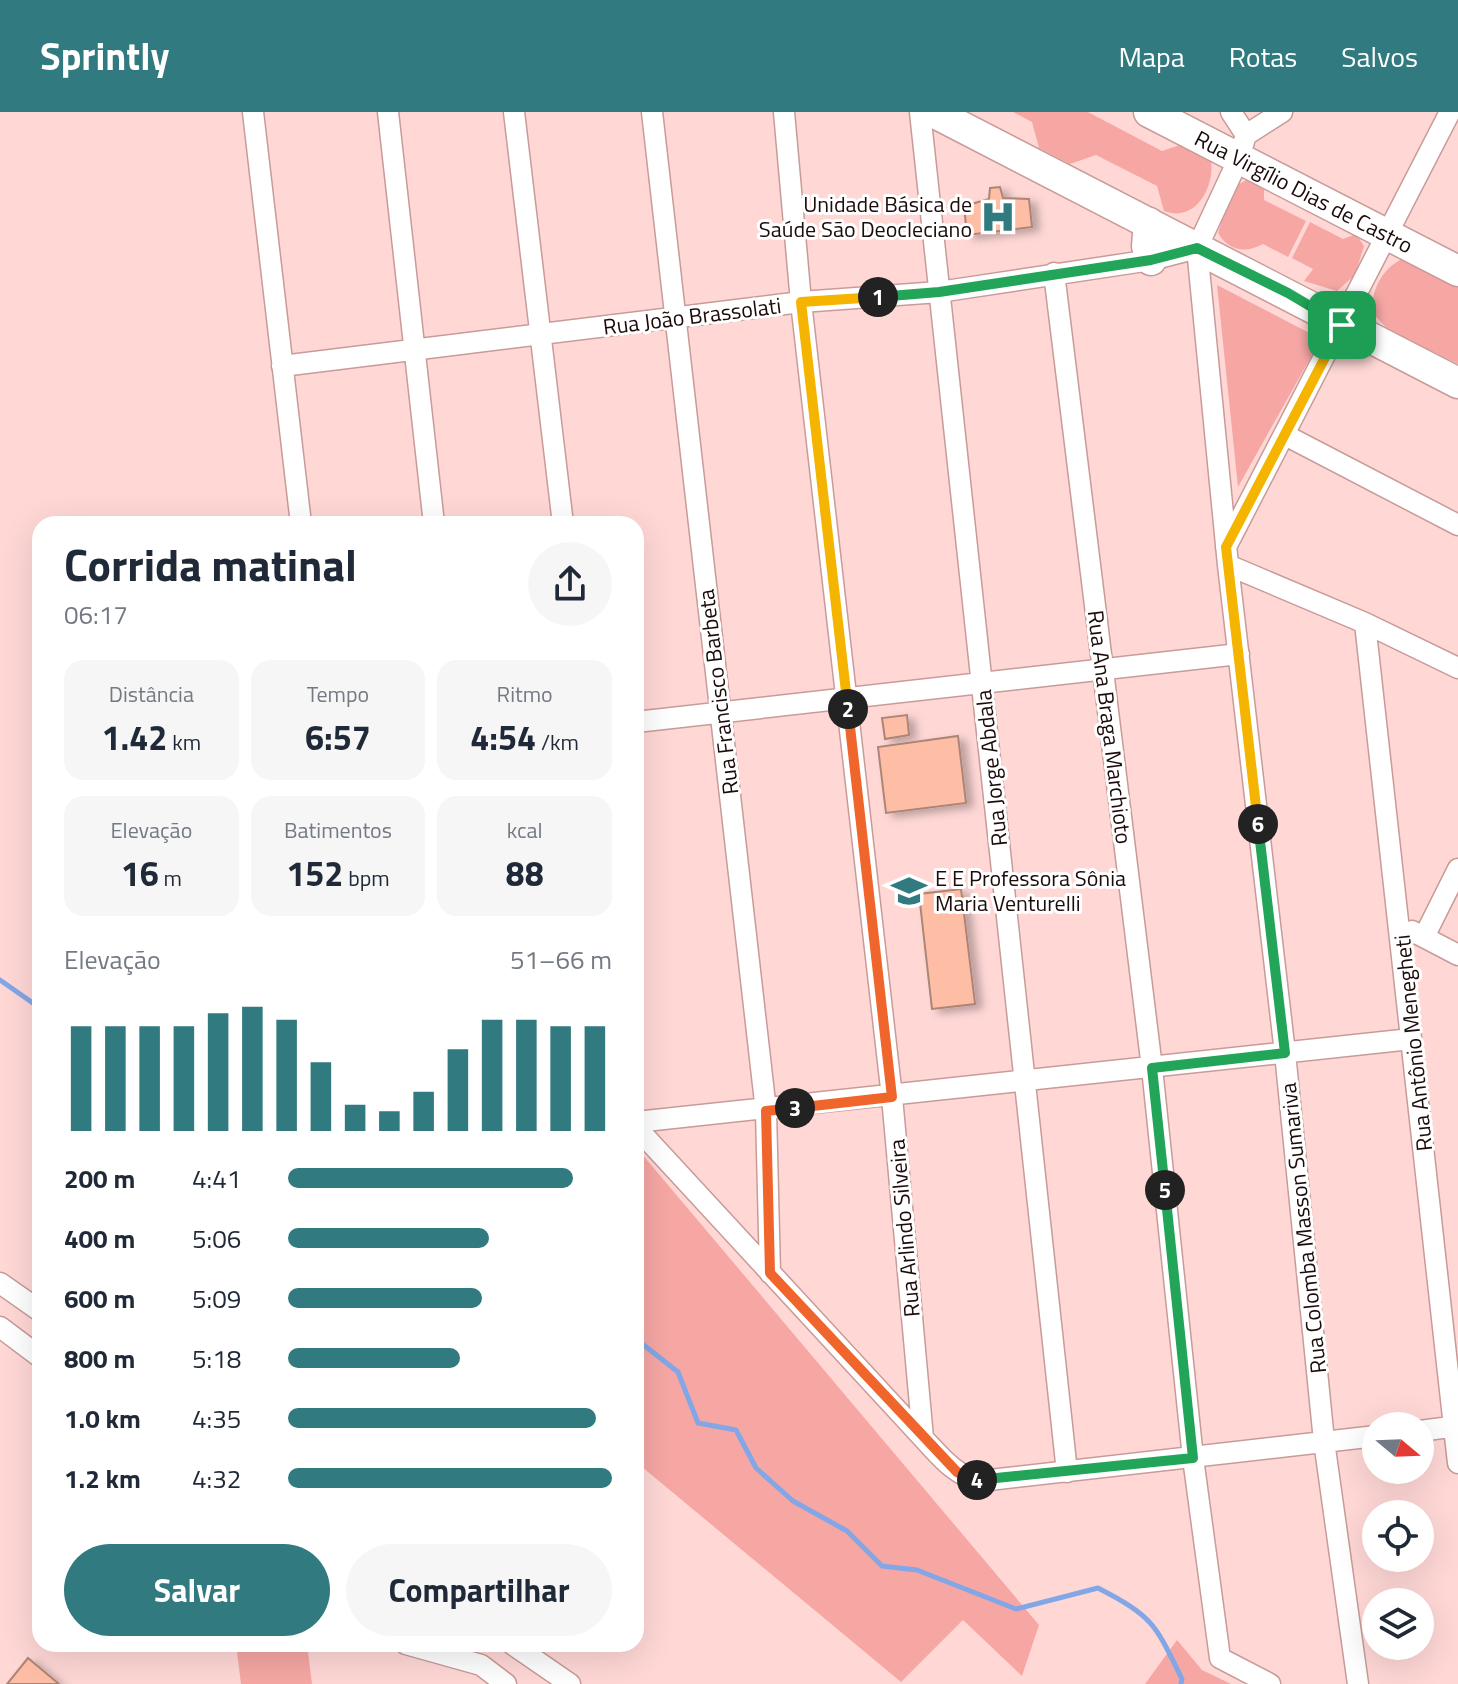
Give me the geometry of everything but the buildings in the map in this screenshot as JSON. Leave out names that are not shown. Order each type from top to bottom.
[{"type":"main road","points":[[933,112],[1458,383]]},
{"type":"main road","name":"Rua Virgílio Dias de Castro","points":[[1149,112],[1242,146],[1388,235],[1458,271]]},
{"type":"main road","points":[[1149,223],[1147,246],[1151,260]]},
{"type":"street","points":[[253,112],[300,516]]},
{"type":"street","points":[[388,112],[433,516]]},
{"type":"street","points":[[514,112],[562,516]]},
{"type":"street","name":"Rua Francisco Barbeta","points":[[652,112],[673,318],[766,1111],[770,1273]]},
{"type":"street","name":"Rua Arlindo Silveira","points":[[784,112],[801,302],[892,1097],[923,1438]]},
{"type":"street","name":"Rua Jorge Abdala","points":[[920,112],[1067,1472]]},
{"type":"street","points":[[1231,112],[1242,146]]},
{"type":"street","points":[[1197,248],[1242,146],[1282,112]]},
{"type":"street","points":[[1451,120],[1285,435],[1227,556],[1458,668]]},
{"type":"street","name":"Rua João Brassolati","points":[[282,366],[801,302],[939,292],[1151,260],[1197,248]]},
{"type":"street","name":"Rua Colomba Masson Sumariva","points":[[1197,248],[1227,556],[1285,1053],[1324,1441],[1358,1684]]},
{"type":"street","name":"Rua Ana Braga Marchioto","points":[[1054,273],[1152,1068],[1193,1458],[1220,1658],[1270,1684]]},
{"type":"street","points":[[1285,435],[1458,525]]},
{"type":"street","name":"Rua Antônio Menegheti","points":[[1365,623],[1401,925],[1458,1463]]},
{"type":"street","points":[[644,721],[1239,654]]},
{"type":"street","points":[[1424,937],[1458,869]]},
{"type":"street","points":[[1401,925],[1458,955]]},
{"type":"street","points":[[644,1123],[1411,1039]]},
{"type":"street","points":[[644,1133],[923,1438],[957,1472],[968,1478],[981,1481],[1362,1437]]},
{"type":"street","points":[[0,1283],[32,1305]]},
{"type":"street","points":[[0,1327],[32,1351]]},
{"type":"street","points":[[1434,1429],[1456,1427]]},
{"type":"street","points":[[435,1652],[481,1665],[506,1684]]},
{"type":"street","points":[[524,1652],[570,1684]]},
{"type":"shaded area","points":[[1013,112],[1088,112],[1162,151],[1186,143],[1211,160],[1206,192],[1194,208],[1175,213],[1164,211],[1157,186],[1096,155],[1070,164],[1039,148],[1032,122]]},
{"type":"shaded area","points":[[1248,179],[1264,185],[1264,200],[1306,221],[1288,257],[1263,244],[1251,249],[1233,247],[1218,233],[1232,188]]},
{"type":"shaded area","points":[[1310,222],[1343,239],[1356,234],[1364,246],[1355,275],[1337,291],[1304,281],[1313,269],[1292,258]]},
{"type":"shaded area","points":[[1406,257],[1458,279],[1458,364],[1390,332],[1372,312],[1380,279],[1391,266]]},
{"type":"shaded area","points":[[1217,285],[1321,339],[1238,487]]},
{"type":"shaded area","points":[[644,1156],[1039,1625],[1022,1676],[963,1620],[901,1682],[644,1469]]},
{"type":"shaded area","points":[[1177,1640],[1202,1670],[1231,1684],[1145,1684]]},
{"type":"shaded area","points":[[237,1652],[308,1652],[312,1684],[241,1684]]},
{"type":"waterway","points":[[0,980],[32,1002]]},
{"type":"waterway","points":[[644,1345],[678,1372],[698,1423],[736,1430],[756,1468],[793,1501],[847,1531],[882,1566],[917,1570],[1016,1609],[1098,1588],[1131,1607],[1151,1624],[1173,1660],[1182,1679],[1181,1684]]},
{"type":"place","name":"Unidade Básica de Saúde São Deocleciano","points":[[998,217]]},
{"type":"place","name":"E E Professora Sônia Maria Venturelli","points":[[909,891]]},
{"type":"route","points":[[1197,248],[1288,293],[1342,325],[1226,547],[1285,1053],[1152,1068],[1193,1458],[981,1481],[968,1478],[957,1472],[923,1438],[770,1273],[766,1111],[892,1097],[801,302],[939,292],[1151,260],[1197,248]]}]
